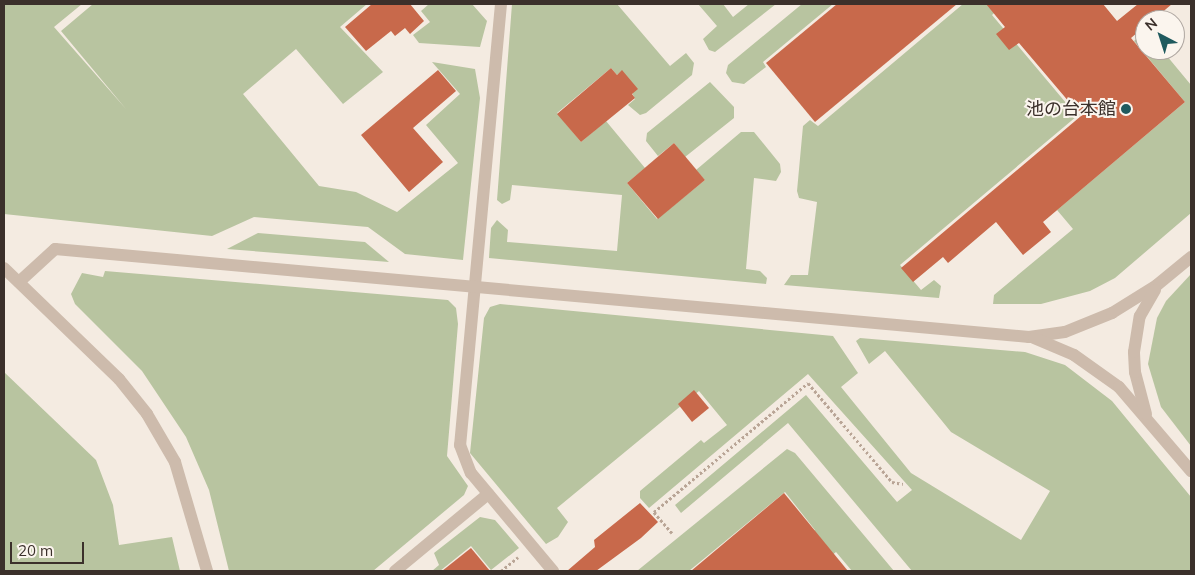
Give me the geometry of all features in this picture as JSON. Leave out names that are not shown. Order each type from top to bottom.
[{"type":"street","points":[[501,4],[472,288],[460,445],[465,464],[553,571]]},
{"type":"street","points":[[19,282],[56,249],[472,288],[1029,336],[1065,332],[1088,324],[1157,285],[1191,257]]},
{"type":"street","points":[[4,268],[119,379],[147,414],[175,462],[207,571]]},
{"type":"street","points":[[1149,421],[1140,397],[1134,352],[1140,316],[1157,285]]},
{"type":"street","points":[[1029,336],[1095,369],[1119,387],[1191,472]]},
{"type":"street","points":[[395,571],[488,494]]},
{"type":"path","points":[[672,533],[654,512],[808,383],[892,482],[903,484]]},
{"type":"green space","points":[[4,4],[82,4],[54,27],[126,109],[61,31],[93,4],[367,4],[340,27],[383,72],[343,104],[296,49],[243,94],[319,186],[356,192],[397,212],[458,163],[426,125],[460,94],[432,62],[475,69],[480,98],[463,260],[405,254],[368,227],[254,217],[212,236],[4,214]]},
{"type":"green space","points":[[429,4],[472,4],[487,21],[480,47],[419,43],[413,35],[430,22],[421,11]]},
{"type":"green space","points":[[512,4],[617,4],[670,66],[686,53],[694,63],[692,75],[646,113],[640,115],[628,105],[635,99],[622,71],[617,75],[611,68],[557,113],[581,142],[606,121],[645,168],[627,183],[657,219],[705,180],[696,170],[741,132],[754,132],[780,164],[781,172],[776,181],[754,178],[746,269],[760,271],[767,278],[766,284],[489,258],[491,228],[497,220],[508,230],[507,242],[617,251],[622,195],[512,185],[510,200],[502,204],[497,200]]},
{"type":"green space","points":[[698,4],[723,4],[733,17],[749,4],[776,4],[715,52],[709,50],[703,39],[717,26]]},
{"type":"green space","points":[[802,4],[833,4],[763,62],[766,67],[744,84],[732,82],[726,73],[728,65]]},
{"type":"green space","points":[[963,4],[1004,4],[992,15],[1077,116],[900,265],[921,290],[934,280],[941,286],[939,298],[784,285],[791,275],[808,275],[817,202],[799,198],[797,191],[803,126],[810,120],[818,126]]},
{"type":"green space","points":[[1150,60],[1170,60],[1191,85],[1191,213],[1115,278],[1090,291],[1041,304],[993,304],[994,295],[1073,229],[1057,210],[1185,102]]},
{"type":"green space","points":[[710,82],[734,107],[734,118],[685,157],[674,143],[658,156],[646,141],[647,133]]},
{"type":"green space","points":[[258,233],[365,242],[389,262],[227,249]]},
{"type":"green space","points":[[105,271],[448,300],[456,308],[458,324],[447,456],[468,486],[464,495],[373,571],[229,571],[209,490],[186,437],[142,371],[75,304],[71,294],[82,273],[103,277]]},
{"type":"green space","points":[[1191,274],[1191,446],[1161,407],[1148,364],[1157,318],[1166,301]]},
{"type":"green space","points":[[500,304],[833,336],[858,373],[841,387],[911,473],[1021,540],[1050,491],[951,432],[885,351],[869,364],[856,341],[860,338],[1025,352],[1065,365],[1112,401],[1191,497],[1191,571],[912,571],[788,423],[681,513],[675,505],[806,395],[897,502],[912,490],[808,374],[649,508],[640,498],[640,491],[701,440],[704,443],[727,425],[699,391],[557,508],[568,522],[558,537],[546,544],[470,453],[484,318],[490,307]]},
{"type":"green space","points":[[4,372],[96,460],[113,505],[119,545],[172,537],[180,571],[4,571]]},
{"type":"green space","points":[[787,449],[795,453],[894,571],[852,571],[836,552],[813,571],[765,571],[815,530],[785,492],[689,571],[637,571]]},
{"type":"green space","points":[[480,517],[495,520],[519,548],[491,570],[471,546],[440,571],[432,571],[439,565],[434,553]]},
{"type":"building","points":[[372,4],[410,4],[424,21],[410,34],[405,28],[395,36],[391,31],[366,51],[345,27]]},
{"type":"building","points":[[837,4],[957,4],[815,122],[766,63]]},
{"type":"building","name":"池の台本館","points":[[986,4],[1103,4],[1117,21],[1138,4],[1172,4],[1165,10],[1135,10],[1135,35],[1131,38],[1135,43],[1135,60],[1150,60],[1185,102],[1043,222],[1051,232],[1023,255],[996,222],[948,263],[943,257],[913,282],[901,268],[1081,116],[1019,43],[1009,50],[996,34],[1005,27]]},
{"type":"building","points":[[611,68],[617,75],[622,70],[638,89],[632,94],[635,98],[581,142],[557,114]]},
{"type":"building","points":[[438,70],[456,91],[413,128],[443,162],[409,192],[361,135]]},
{"type":"building","points":[[674,143],[705,180],[658,219],[627,183]]},
{"type":"building","points":[[694,390],[709,408],[692,422],[678,404]]},
{"type":"building","points":[[784,493],[848,571],[691,571]]},
{"type":"building","points":[[640,503],[658,522],[641,538],[596,571],[567,571],[595,547],[594,540]]},
{"type":"building","points":[[471,548],[490,571],[442,571]]},
{"type":"place","name":"池の台本館","points":[[1126,109]]}]
